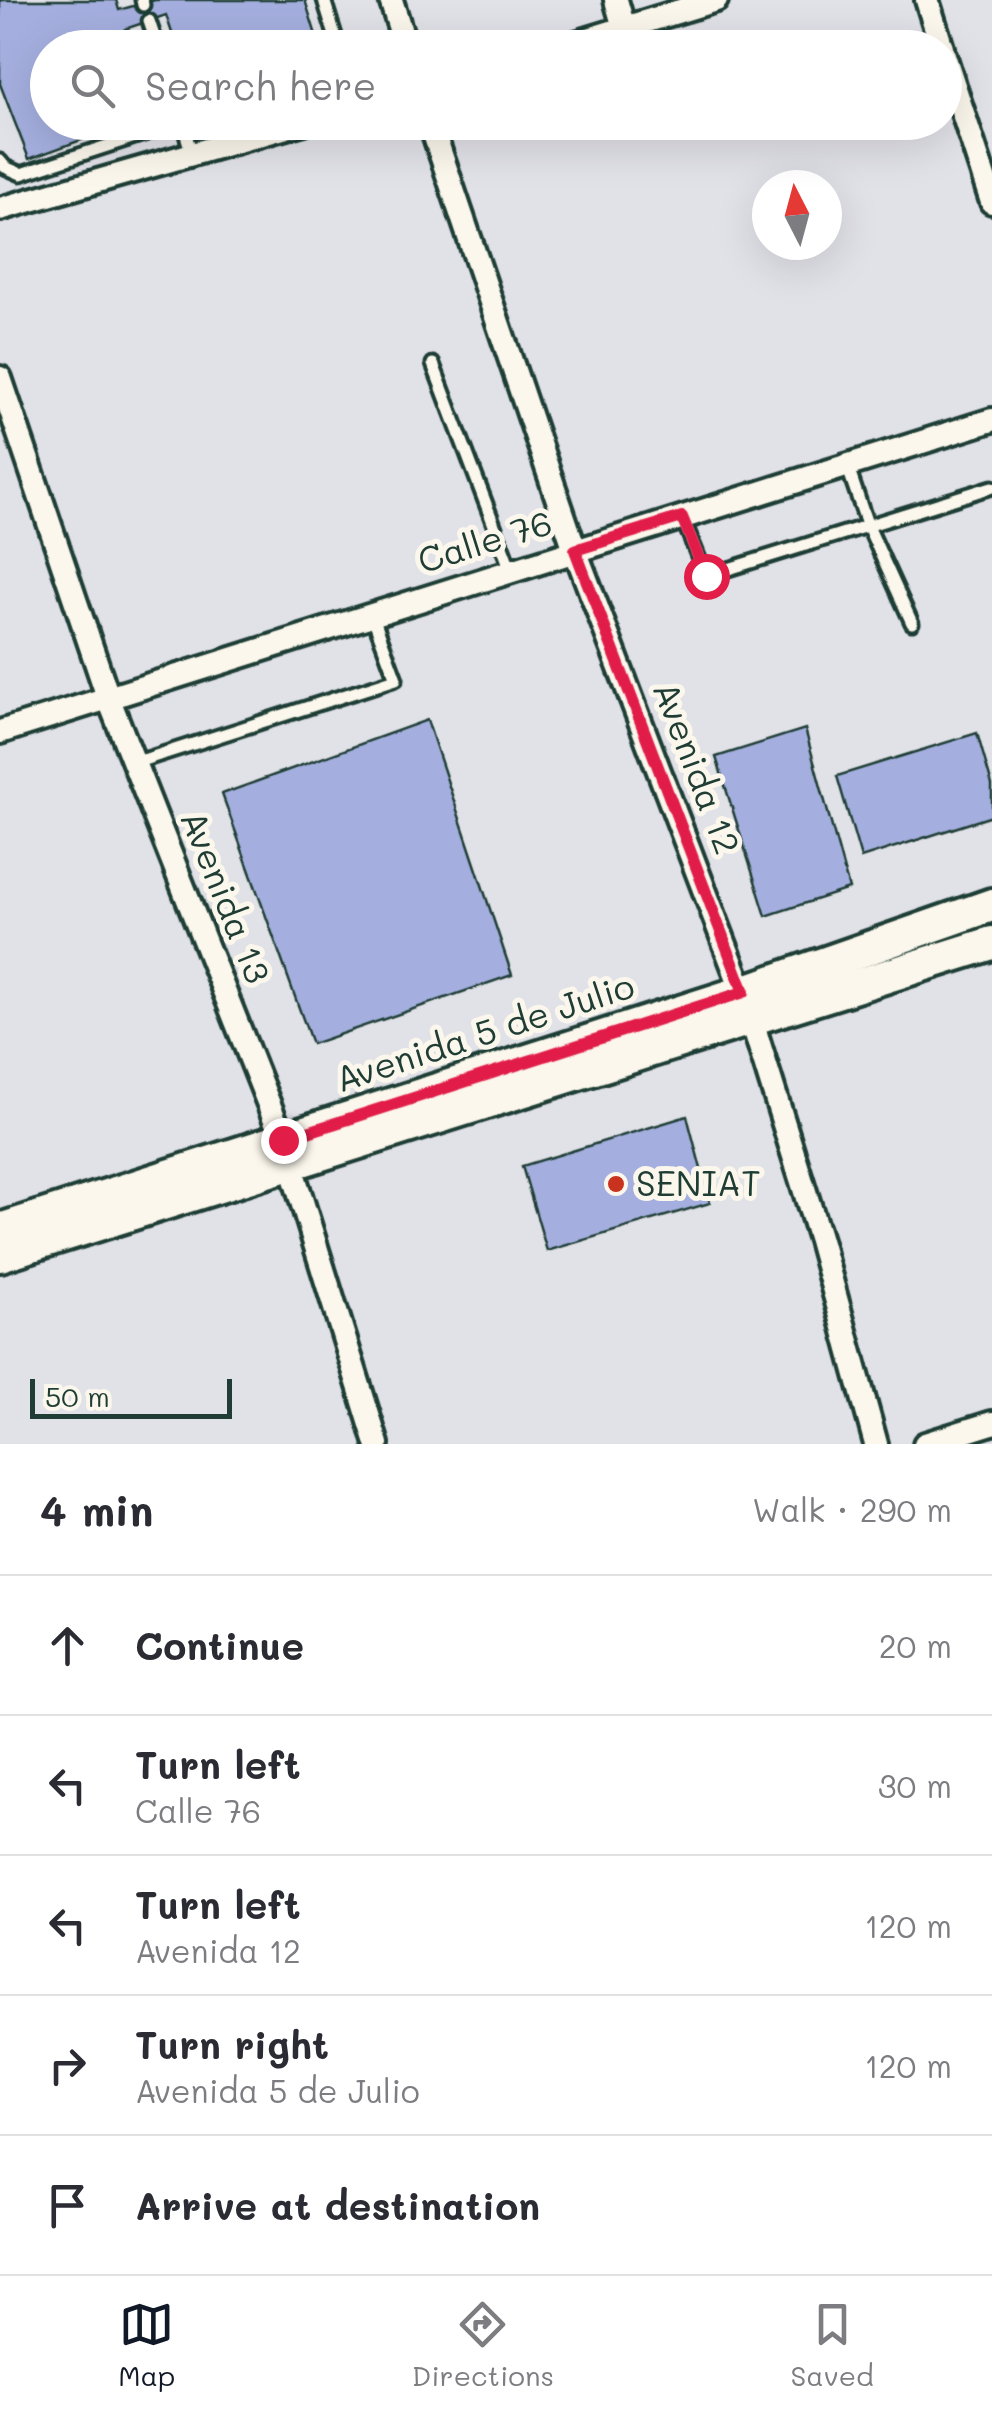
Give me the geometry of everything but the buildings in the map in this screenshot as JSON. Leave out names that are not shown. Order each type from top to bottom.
[{"type":"main road","name":"Avenida 5 de Julio","points":[[747,1005],[992,905]]},
{"type":"main road","name":"Avenida 5 de Julio","points":[[0,1255],[287,1152],[747,1005],[992,943]]},
{"type":"main road","name":"Avenida 5 de Julio","points":[[0,1230],[287,1152]]},
{"type":"street","points":[[391,0],[400,30]]},
{"type":"street","points":[[616,0],[624,28]]},
{"type":"street","points":[[618,30],[716,0]]},
{"type":"street","points":[[927,0],[936,30]]},
{"type":"street","points":[[962,104],[988,176],[992,202]]},
{"type":"street","points":[[0,209],[241,140]]},
{"type":"street","name":"Avenida 12","points":[[436,140],[575,550],[747,1005],[820,1240],[876,1444]]},
{"type":"street","name":"Avenida 13","points":[[0,378],[108,697],[287,1152],[378,1444]]},
{"type":"street","name":"Calle 76","points":[[0,732],[992,420]]},
{"type":"street","points":[[925,1444],[992,1423]]},
{"type":"lane","points":[[324,0],[333,30]]},
{"type":"lane","points":[[149,21],[152,30]]},
{"type":"lane","points":[[0,160],[5,167],[21,174],[126,140]]},
{"type":"lane","points":[[188,140],[192,154]]},
{"type":"lane","points":[[432,364],[511,570]]},
{"type":"lane","points":[[847,465],[867,524],[912,623]]},
{"type":"lane","points":[[682,517],[706,576],[992,488]]},
{"type":"lane","points":[[134,763],[396,680],[372,614]]},
{"type":"place","name":"SENIAT","points":[[616,1184]]},
{"type":"route","points":[[283,1140],[744,992],[575,550],[682,517],[706,576]]}]
